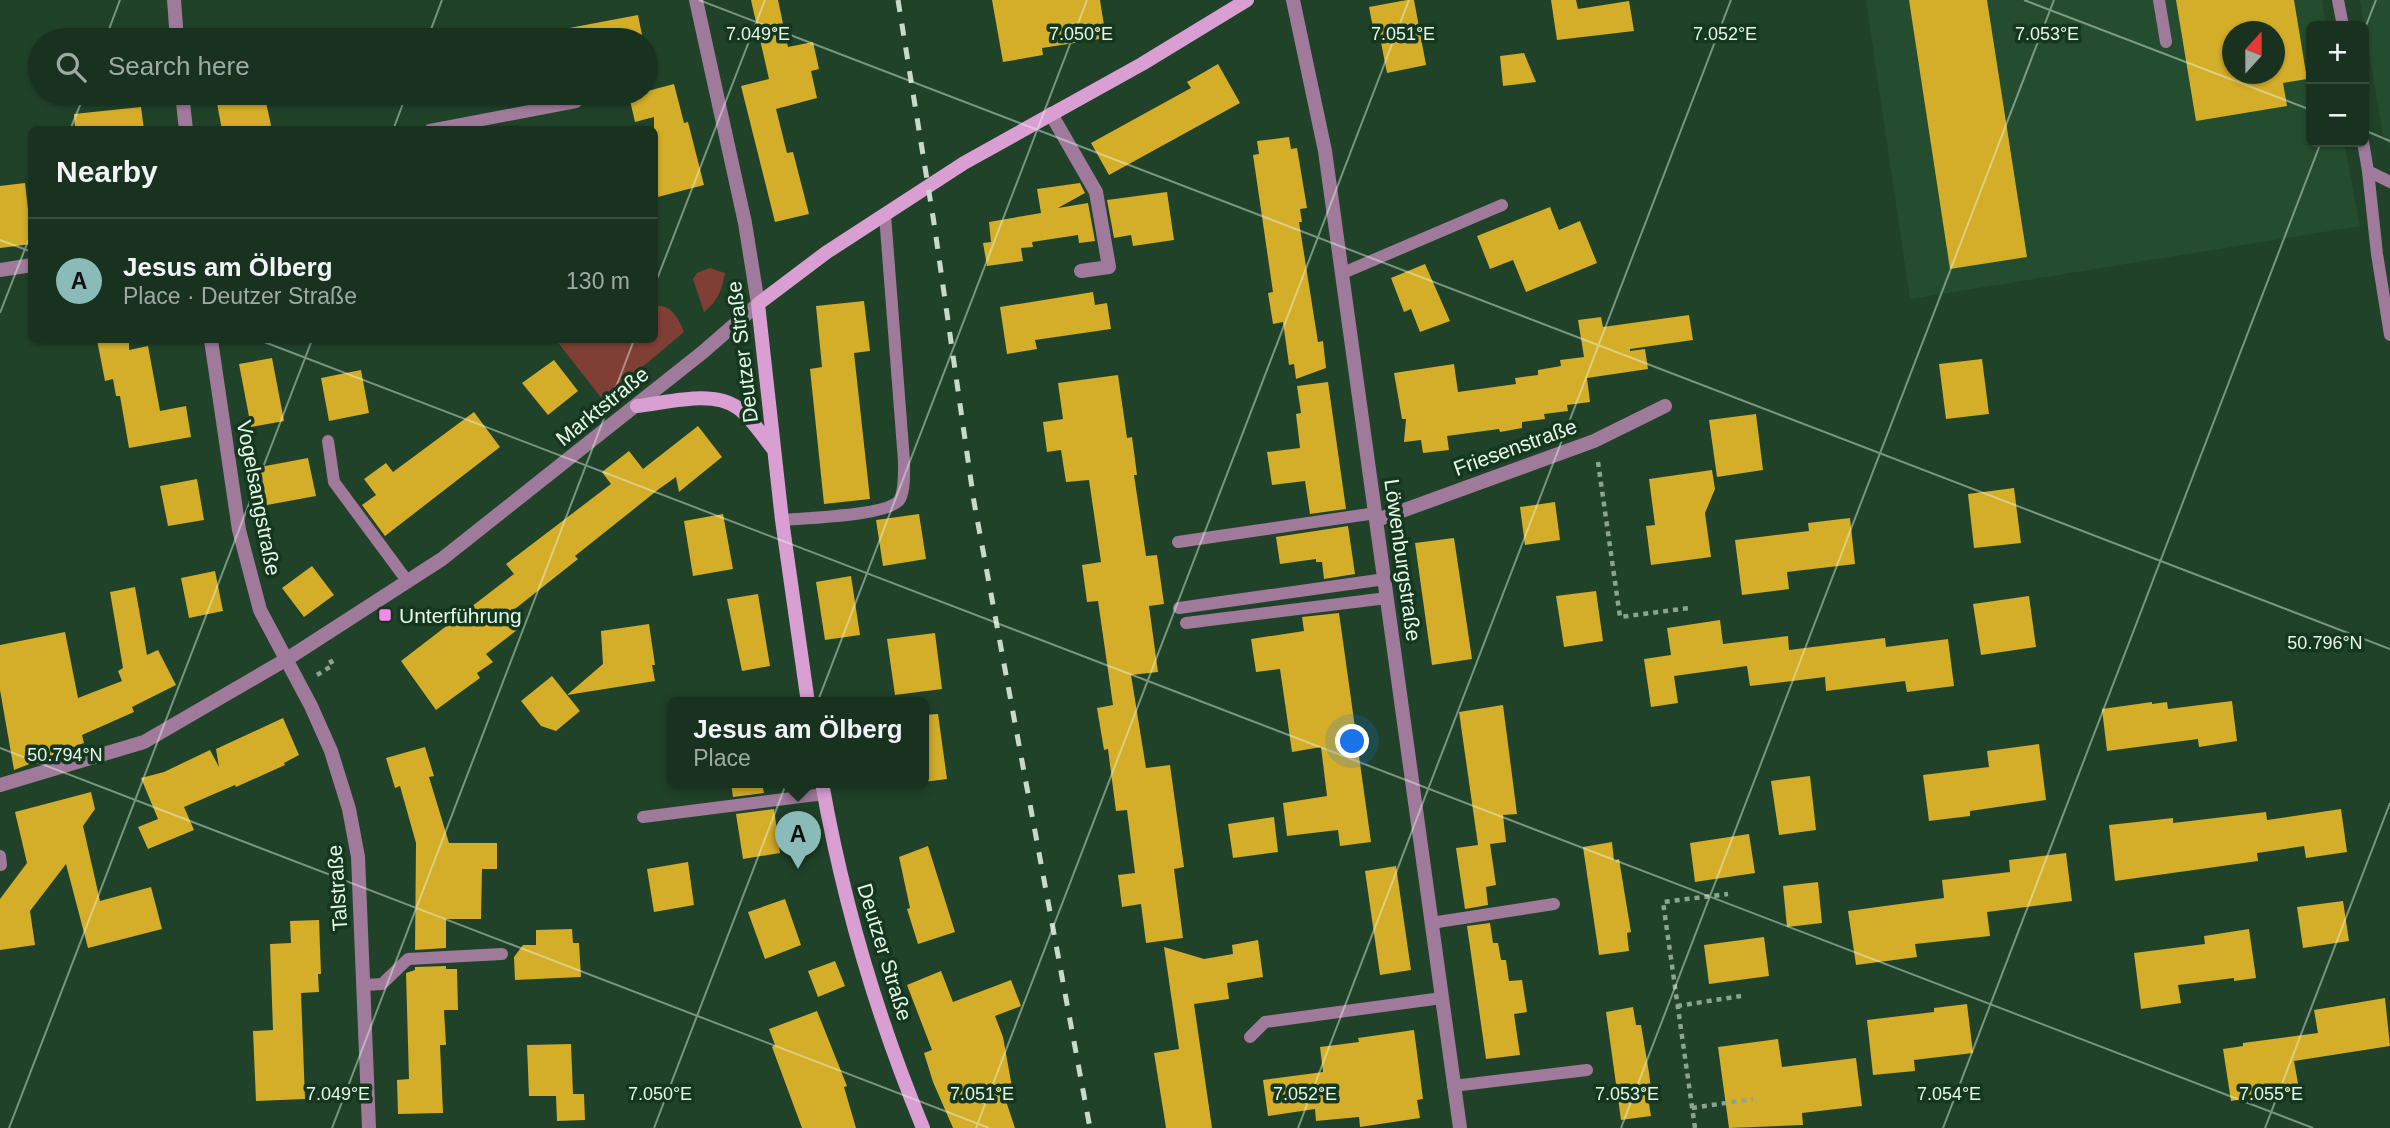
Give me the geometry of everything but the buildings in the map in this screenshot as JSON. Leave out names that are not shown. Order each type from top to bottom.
[{"type":"main road","name":"Marktstraße","points":[[758,304],[827,253],[964,163],[1142,64],[1247,0]]},
{"type":"main road","name":"Deutzer Straße","points":[[758,304],[782,520],[807,697]]},
{"type":"main road","points":[[637,406],[698,400],[723,401],[739,409],[774,450]]},
{"type":"main road","name":"Deutzer Straße","points":[[823,789],[838,864],[856,933],[887,1033],[923,1128]]},
{"type":"street","points":[[174,0],[176,28]]},
{"type":"street","name":"Deutzer Straße","points":[[696,0],[745,223],[758,304]]},
{"type":"street","name":"Löwenburgstraße","points":[[1293,0],[1325,151],[1460,1128]]},
{"type":"street","points":[[183,105],[186,126]]},
{"type":"street","points":[[1051,114],[1096,192],[1109,267],[1081,271]]},
{"type":"street","points":[[0,270],[28,266]]},
{"type":"street","name":"Marktstraße","points":[[0,785],[144,742],[287,659],[442,559],[704,352],[758,304]]},
{"type":"street","name":"Vogelsangstraße","points":[[211,343],[239,530],[260,610],[287,659]]},
{"type":"street","name":"Friesenstraße","points":[[1376,517],[1594,441],[1665,406]]},
{"type":"street","name":"Talstraße","points":[[287,659],[331,751],[352,822],[358,857],[369,1128]]},
{"type":"lane","points":[[2159,0],[2165,42]]},
{"type":"lane","points":[[2338,0],[2342,21]]},
{"type":"lane","points":[[451,126],[560,105]]},
{"type":"lane","points":[[2364,147],[2390,335]]},
{"type":"lane","points":[[2368,171],[2390,182]]},
{"type":"lane","points":[[1343,273],[1503,205]]},
{"type":"lane","points":[[782,520],[872,512],[888,509],[900,499],[904,461],[885,215]]},
{"type":"lane","points":[[328,440],[334,481],[408,582]]},
{"type":"lane","points":[[1178,542],[1376,517]]},
{"type":"lane","points":[[1179,608],[1385,579]]},
{"type":"lane","points":[[1186,623],[1387,598]]},
{"type":"lane","points":[[643,817],[823,789]]},
{"type":"lane","points":[[1431,923],[1553,904]]},
{"type":"lane","points":[[364,985],[382,984],[408,959],[502,954]]},
{"type":"lane","points":[[1250,1037],[1265,1022],[1442,998]]},
{"type":"lane","points":[[1454,1086],[1587,1070]]},
{"type":"path","points":[[1594,441],[1620,617],[1689,608]]},
{"type":"path","points":[[1695,1128],[1663,902],[1728,894]]},
{"type":"path","points":[[1678,1006],[1741,996]]},
{"type":"path","points":[[1692,1108],[1754,1099]]},
{"type":"shaded area","points":[[1866,0],[2322,0],[2325,21],[2306,21],[2306,147],[2345,147],[2360,226],[1910,299]]},
{"type":"shaded area","points":[[2360,0],[2390,0],[2390,149],[2383,135],[2369,53],[2369,21],[2364,21]]},
{"type":"shaded area","points":[[710,268],[725,273],[719,295],[704,312],[693,279],[697,273]]},
{"type":"shaded area","points":[[658,306],[666,307],[677,318],[684,332],[603,400],[558,343],[658,343]]},
{"type":"railway","points":[[898,0],[934,223],[974,502],[1090,1128]]},
{"type":"place","name":"Unterführung","points":[[385,615]]},
{"type":"place","name":"Jesus am Ölberg","points":[[798,869]]}]
